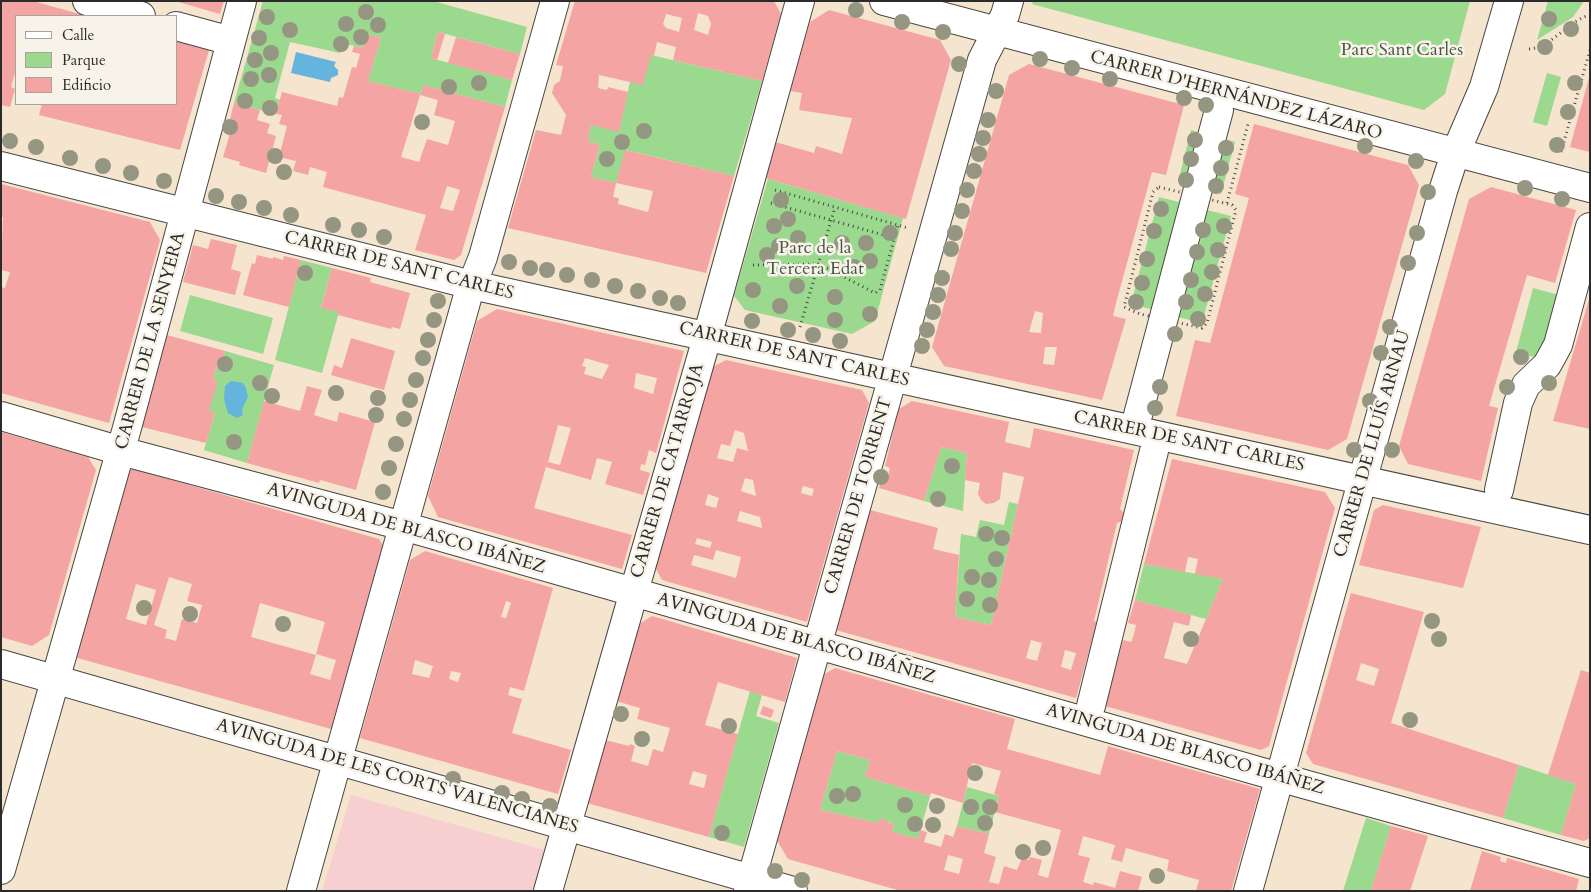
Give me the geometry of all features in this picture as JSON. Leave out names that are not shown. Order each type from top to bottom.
[{"type":"street","points":[[87,1],[138,15]]},
{"type":"street","name":"CARRER DE LA SENYERA","points":[[1,870],[121,451],[242,1]]},
{"type":"street","points":[[301,891],[403,526],[472,285],[483,257],[555,1]]},
{"type":"street","name":"CARRER DE CATARROJA","points":[[548,891],[707,336],[800,1]]},
{"type":"street","name":"CARRER D'HERNÁNDEZ LÁZARO","points":[[884,1],[1455,154],[1590,188]]},
{"type":"street","name":"CARRER DE TORRENT","points":[[750,885],[982,60],[1005,14],[1009,1]]},
{"type":"street","name":"CARRER DE LLUÍS ARNAU","points":[[1248,891],[1455,154],[1484,88],[1509,1]]},
{"type":"street","points":[[178,27],[231,41]]},
{"type":"street","points":[[1138,415],[1219,110]]},
{"type":"street","name":"CARRER DE SANT CARLES","points":[[1,166],[472,285],[1590,530]]},
{"type":"street","points":[[1499,490],[1518,403],[1526,386],[1547,365],[1558,345],[1590,227]]},
{"type":"street","name":"AVINGUDA DE BLASCO IBÁÑEZ","points":[[1,416],[121,451],[403,526],[1280,777],[1590,863]]},
{"type":"street","points":[[1091,706],[1154,451]]},
{"type":"street","name":"AVINGUDA DE LES CORTS VALENCIANES","points":[[1,664],[567,826],[750,885],[793,891]]},
{"type":"path","points":[[1529,49],[1540,47],[1576,20],[1590,15]]},
{"type":"path","points":[[1561,152],[1590,50]]},
{"type":"path","points":[[1227,203],[1249,118]]},
{"type":"path","points":[[894,238],[768,202],[772,189],[908,228]]},
{"type":"path","points":[[800,327],[836,207]]},
{"type":"path","points":[[751,261],[756,267],[819,264],[836,271],[869,292],[878,292],[898,225]]},
{"type":"shaded area","points":[[351,795],[544,850],[532,891],[322,891]]},
{"type":"green space","points":[[263,1],[433,1],[527,27],[520,54],[438,32],[431,58],[512,80],[505,107],[423,85],[421,94],[368,81],[381,38],[367,34],[362,48],[343,43],[340,53],[290,42],[275,98],[280,100],[276,114],[234,103]]},
{"type":"green space","name":"Parc Sant Carles","points":[[1033,1],[1470,1],[1445,94],[1424,110],[1032,4]]},
{"type":"green space","points":[[1548,1],[1584,1],[1573,17],[1537,40]]},
{"type":"green space","points":[[651,55],[762,81],[734,176],[626,150],[616,183],[591,177],[600,144],[588,142],[591,125],[619,131],[630,82]]},
{"type":"green space","points":[[1547,73],[1561,77],[1547,126],[1533,122]]},
{"type":"green space","points":[[1191,130],[1205,134],[1191,186],[1178,182]]},
{"type":"green space","points":[[1221,138],[1235,142],[1221,194],[1207,190]]},
{"type":"green space","name":"Parc de la Tercera Edat","points":[[768,179],[903,218],[875,321],[852,334],[745,310],[734,296]]},
{"type":"green space","points":[[1159,197],[1187,204],[1158,311],[1131,304]]},
{"type":"green space","points":[[1203,209],[1231,216],[1202,323],[1174,316]]},
{"type":"green space","points":[[301,260],[332,268],[321,307],[339,312],[322,373],[275,360]]},
{"type":"green space","points":[[1533,288],[1559,295],[1541,359],[1516,352]]},
{"type":"green space","points":[[190,295],[273,318],[263,354],[180,331]]},
{"type":"green space","points":[[225,351],[274,365],[247,463],[204,450],[215,413],[209,411],[217,381],[213,380],[217,365],[221,366]]},
{"type":"green space","points":[[941,447],[967,453],[963,511],[924,501]]},
{"type":"green space","points":[[1009,502],[1018,504],[991,625],[955,617],[961,534],[976,537],[980,520],[1004,525]]},
{"type":"green space","points":[[1144,564],[1223,579],[1206,619],[1135,600]]},
{"type":"green space","points":[[750,691],[762,695],[756,716],[779,723],[744,847],[709,837]]},
{"type":"green space","points":[[837,751],[870,760],[865,777],[930,796],[918,839],[892,832],[894,824],[880,819],[878,823],[820,810]]},
{"type":"green space","points":[[1519,765],[1576,784],[1561,835],[1503,818]]},
{"type":"green space","points":[[967,787],[999,796],[989,834],[957,826]]},
{"type":"green space","points":[[1366,818],[1391,826],[1371,891],[1343,891]]},
{"type":"water","points":[[296,52],[336,62],[334,66],[338,70],[338,75],[331,78],[330,82],[291,73]]},
{"type":"water","points":[[231,381],[243,383],[248,397],[242,409],[243,415],[237,418],[228,413],[224,399],[225,386]]},
{"type":"building","points":[[1,1],[33,1],[83,15],[15,15],[15,73],[11,87],[15,89],[10,107],[1,105]]},
{"type":"building","points":[[175,1],[224,1],[220,14]]},
{"type":"building","points":[[575,1],[774,1],[781,14],[762,81],[673,60],[676,47],[657,42],[654,56],[651,55],[643,85],[599,75],[598,88],[607,90],[608,87],[628,92],[619,132],[591,125],[588,142],[600,144],[591,177],[616,183],[625,150],[734,176],[706,273],[508,228],[536,130],[561,135],[566,115],[552,93],[554,85],[560,81],[563,66],[556,65]],"holes":[[[698,13],[708,16],[711,24],[708,35],[694,30]],[[666,14],[682,18],[679,32],[666,28],[663,24]],[[616,183],[653,191],[648,212],[618,204],[619,198],[613,197]]]},
{"type":"building","points":[[829,10],[940,40],[951,60],[906,219],[765,178],[775,142],[814,153],[816,146],[842,154],[852,118],[799,110],[802,93],[790,91],[810,22]]},
{"type":"building","points":[[438,32],[445,34],[437,60],[431,58]]},
{"type":"building","points":[[367,34],[381,38],[368,81],[421,94],[423,85],[505,107],[461,255],[454,260],[415,250],[426,215],[323,187],[327,172],[310,167],[308,175],[293,171],[296,161],[279,157],[287,126],[279,124],[282,115],[276,114],[282,92],[337,106],[339,97],[343,98],[352,67],[356,68],[360,54],[352,52],[354,46],[362,48]],"holes":[[[420,95],[438,100],[434,115],[455,121],[448,145],[427,139],[419,162],[401,157]],[[447,186],[460,190],[453,211],[440,208]]]},
{"type":"building","points":[[456,37],[520,54],[512,80],[448,63]]},
{"type":"building","points":[[178,41],[209,50],[180,150],[39,115],[42,105],[178,105]]},
{"type":"building","points":[[1029,64],[1184,105],[1166,175],[1152,172],[1113,316],[1126,319],[1102,400],[944,366],[932,347],[1009,75]],"holes":[[[1035,311],[1043,313],[1041,333],[1029,332]],[[1045,347],[1057,347],[1054,365],[1043,364]]]},
{"type":"building","points":[[1590,78],[1590,152],[1570,147]]},
{"type":"building","points":[[234,103],[260,110],[257,120],[270,124],[267,133],[276,136],[266,173],[239,165],[240,162],[223,157],[234,120],[230,119]]},
{"type":"building","points":[[1254,124],[1408,165],[1419,185],[1347,439],[1328,450],[1176,416],[1195,340],[1210,343],[1249,198],[1235,194]]},
{"type":"building","points":[[1,184],[150,222],[160,240],[109,423],[1,393],[1,287],[5,288],[10,272],[1,270],[3,217],[1,217]]},
{"type":"building","points":[[1491,187],[1576,210],[1555,283],[1527,275],[1489,406],[1498,408],[1481,481],[1408,464],[1399,446],[1469,199]]},
{"type":"building","points":[[211,239],[237,245],[231,269],[241,272],[235,295],[183,282],[193,245],[208,249]]},
{"type":"building","points":[[257,255],[273,259],[273,257],[283,260],[284,256],[301,260],[289,307],[243,295],[252,263],[255,264]]},
{"type":"building","points":[[332,268],[371,278],[370,282],[410,293],[400,329],[392,327],[391,329],[338,315],[339,312],[321,308]]},
{"type":"building","points":[[1590,296],[1590,429],[1553,421]]},
{"type":"building","points":[[497,309],[684,351],[656,453],[649,450],[645,465],[641,464],[640,470],[650,473],[643,495],[605,484],[612,462],[597,458],[591,480],[546,467],[534,508],[632,535],[622,569],[438,517],[428,496],[477,321]],"holes":[[[585,358],[609,365],[602,379],[584,374],[586,367],[582,366]],[[636,373],[657,378],[653,394],[634,388]],[[558,425],[571,428],[560,465],[548,462]]]},
{"type":"building","points":[[167,335],[225,351],[221,366],[217,365],[213,380],[218,381],[209,411],[215,413],[206,443],[142,427]]},
{"type":"building","points":[[351,338],[395,351],[384,390],[331,375],[334,365],[342,368]]},
{"type":"building","points":[[726,360],[862,390],[869,403],[807,622],[662,580],[654,565],[711,368]],"holes":[[[735,430],[744,433],[748,451],[737,448],[733,462],[717,458],[721,444],[730,446]],[[745,478],[753,480],[756,496],[741,491]],[[803,486],[814,489],[812,496],[801,493]],[[708,494],[719,498],[716,508],[705,505]],[[740,511],[760,517],[762,528],[737,521]],[[697,538],[712,542],[710,548],[695,544]],[[716,550],[741,557],[736,578],[691,565],[694,555],[713,560]]]},
{"type":"building","points":[[307,386],[322,390],[314,415],[337,422],[339,412],[375,422],[356,490],[320,480],[319,483],[247,463],[264,401],[300,411]]},
{"type":"building","points":[[912,401],[1009,422],[1005,442],[1030,448],[1034,428],[1134,450],[1120,509],[1125,514],[1123,521],[1117,523],[1094,621],[1097,622],[1076,698],[836,630],[870,510],[938,528],[933,549],[959,555],[955,617],[991,625],[1024,477],[1003,472],[1000,499],[994,503],[986,504],[978,494],[980,483],[965,480],[967,453],[941,447],[924,501],[879,488],[883,475],[888,476],[890,468],[885,466],[899,409]],"holes":[[[1031,640],[1042,643],[1037,661],[1026,658]],[[1065,650],[1076,653],[1071,670],[1061,667]]]},
{"type":"building","points":[[1,432],[88,457],[96,470],[49,635],[32,646],[1,637]]},
{"type":"building","points":[[1172,459],[1325,492],[1335,508],[1269,746],[1261,750],[1105,706],[1123,640],[1131,642],[1134,634],[1136,625],[1128,623],[1135,600],[1191,615],[1189,626],[1174,622],[1164,658],[1187,664],[1223,579],[1195,574],[1198,559],[1188,557],[1185,572],[1144,564]]},
{"type":"building","points":[[133,469],[379,539],[383,545],[331,729],[74,657],[126,472]],"holes":[[[169,577],[192,584],[187,601],[202,605],[197,623],[182,619],[176,641],[165,638],[167,630],[154,625]],[[136,584],[156,590],[146,625],[126,619]],[[260,603],[325,622],[316,654],[336,660],[330,680],[310,674],[316,655],[251,637]]]},
{"type":"building","points":[[1383,505],[1481,527],[1463,588],[1359,565],[1374,510]]},
{"type":"building","points":[[425,551],[553,588],[524,691],[510,687],[508,695],[522,699],[512,733],[571,750],[558,794],[360,738],[410,560]],"holes":[[[506,601],[511,603],[506,618],[501,617]],[[415,660],[433,666],[429,678],[412,674]],[[451,671],[461,673],[458,682],[449,679]]]},
{"type":"building","points":[[1351,593],[1424,612],[1391,723],[1519,765],[1503,818],[1313,764],[1306,753]],"holes":[[[1361,663],[1379,669],[1374,686],[1356,680]]]},
{"type":"building","points":[[652,616],[797,658],[785,702],[718,682],[705,725],[738,734],[709,837],[587,803],[605,740],[635,746],[631,761],[648,766],[653,749],[663,752],[670,728],[637,719],[640,708],[616,701],[638,625]],"holes":[[[693,771],[707,775],[704,788],[689,784]]]},
{"type":"building","points":[[835,668],[1015,719],[1007,749],[1100,775],[1108,746],[1260,789],[1231,891],[1196,891],[1199,880],[1167,871],[1169,860],[1126,848],[1122,862],[1111,859],[1115,845],[1083,836],[1078,855],[1090,858],[1083,882],[1093,885],[1094,882],[1115,888],[1120,871],[1142,877],[1138,891],[901,891],[788,859],[776,839],[823,675]],"holes":[[[837,751],[870,760],[865,777],[930,796],[931,793],[963,803],[972,763],[1001,771],[994,794],[999,796],[995,812],[1061,830],[1048,878],[1038,875],[1042,860],[1030,857],[1029,860],[1022,858],[1017,870],[1004,866],[999,884],[989,882],[996,857],[984,853],[989,834],[957,826],[953,837],[945,834],[941,847],[924,842],[927,832],[920,830],[918,839],[892,832],[894,824],[880,818],[878,823],[820,810]],[[948,855],[963,859],[959,874],[944,870]]]},
{"type":"building","points":[[1581,670],[1590,673],[1590,838],[1584,841],[1561,835],[1576,784],[1548,775]]},
{"type":"building","points":[[763,706],[774,710],[771,718],[760,714]]},
{"type":"building","points":[[1391,826],[1428,836],[1410,891],[1371,891]]},
{"type":"building","points":[[1482,851],[1501,857],[1500,861],[1506,863],[1507,858],[1579,879],[1576,891],[1470,891]]}]
